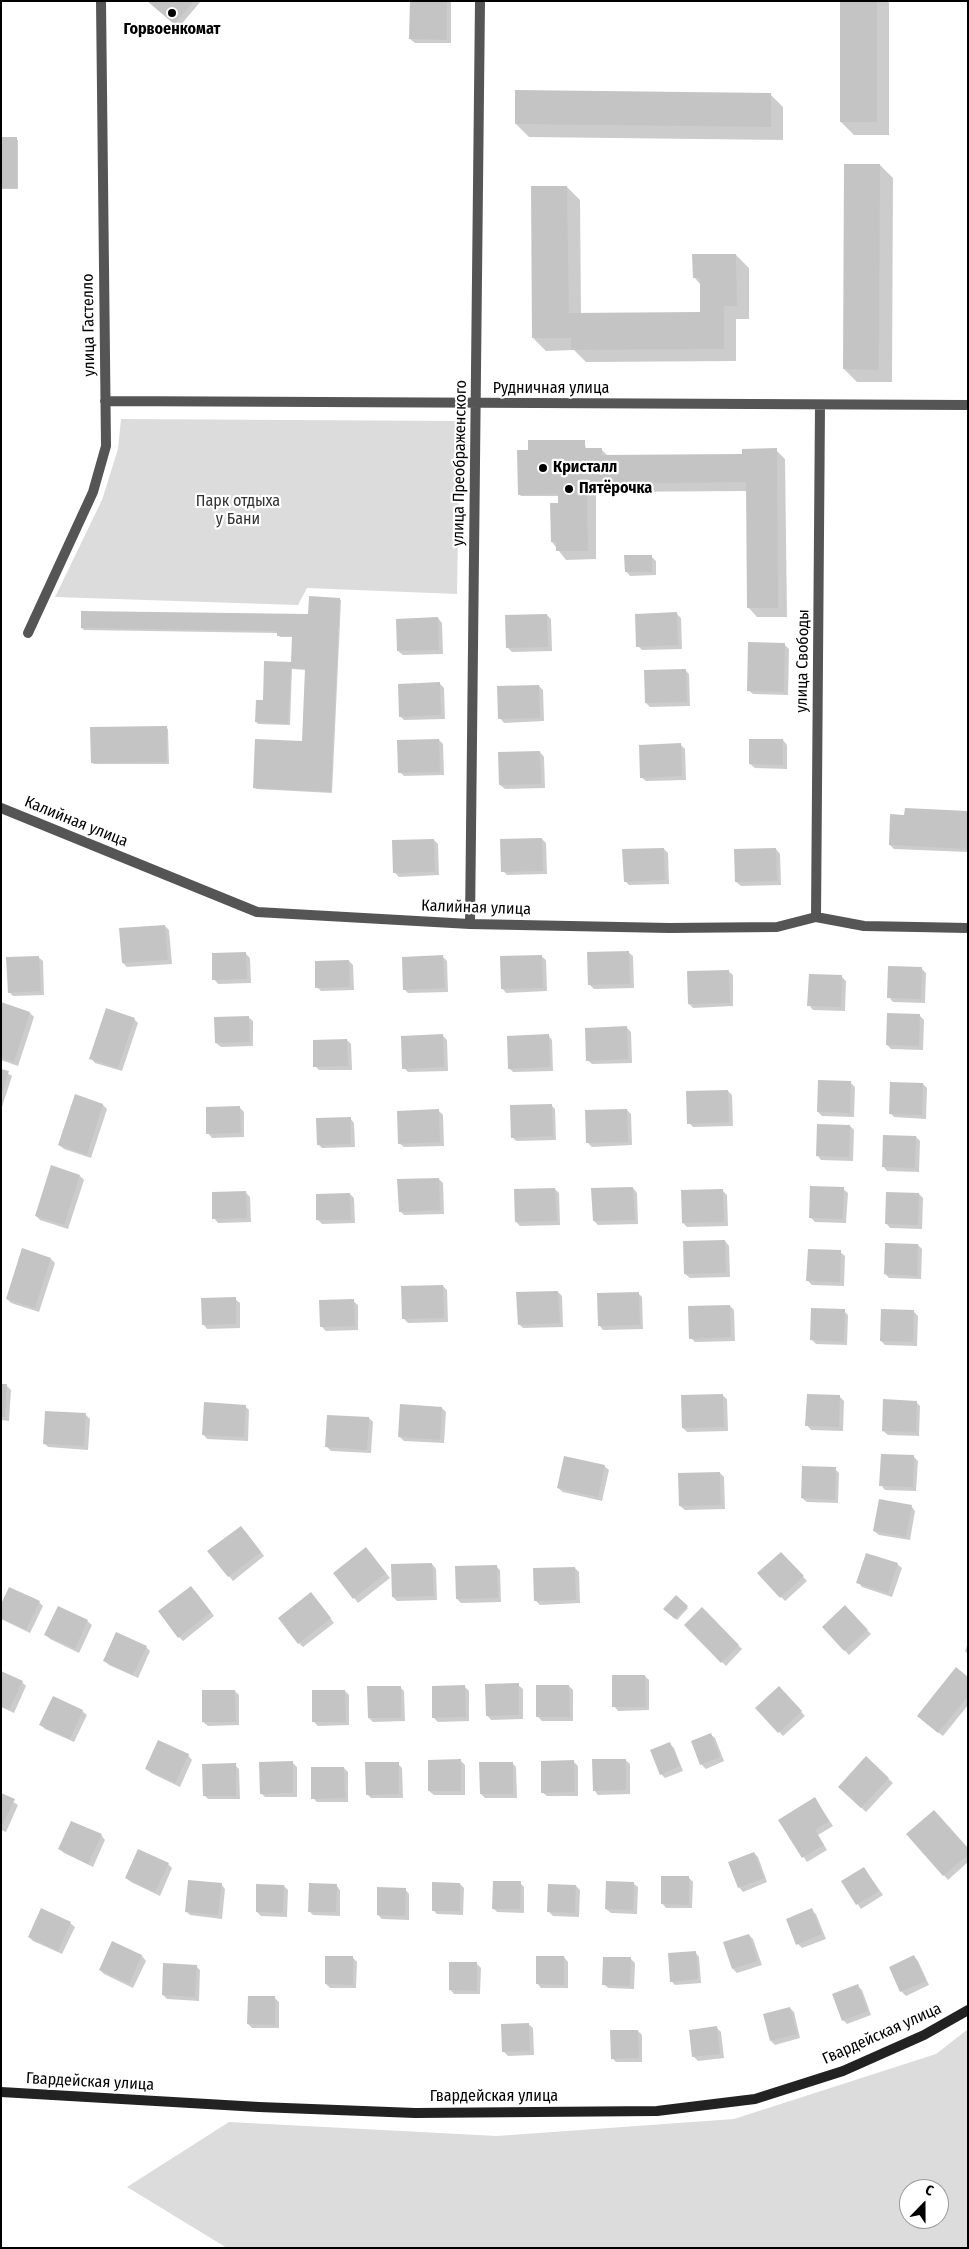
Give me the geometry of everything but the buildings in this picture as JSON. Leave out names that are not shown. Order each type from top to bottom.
[{"type":"main road","name":"Гвардейская улица","points":[[1,2092],[259,2107],[405,2112],[657,2111],[755,2098],[843,2071],[924,2036],[968,2010]]},
{"type":"street","name":"улица Гастелло","points":[[28,633],[93,492],[106,446],[101,1]]},
{"type":"street","name":"улица Преображенского","points":[[470,924],[480,1]]},
{"type":"street","name":"Рудничная улица","points":[[105,401],[968,405]]},
{"type":"street","name":"улица Свободы","points":[[816,917],[820,405]]},
{"type":"street","name":"Калийная улица","points":[[1,808],[258,912],[470,924],[669,928],[777,926],[816,917],[864,926],[968,928]]},
{"type":"green space","name":"Парк отдыха у Бани","points":[[121,419],[460,421],[457,594],[307,588],[298,605],[55,597],[102,500],[118,449]]},
{"type":"green space","points":[[968,2029],[968,2248],[227,2248],[127,2187],[229,2122],[497,2136],[734,2119],[936,2054]]},
{"type":"place","name":"Горвоенкомат","points":[[172,13]]},
{"type":"place","name":"Кристалл","points":[[543,468]]},
{"type":"place","name":"Пятёрочка","points":[[569,489]]}]
